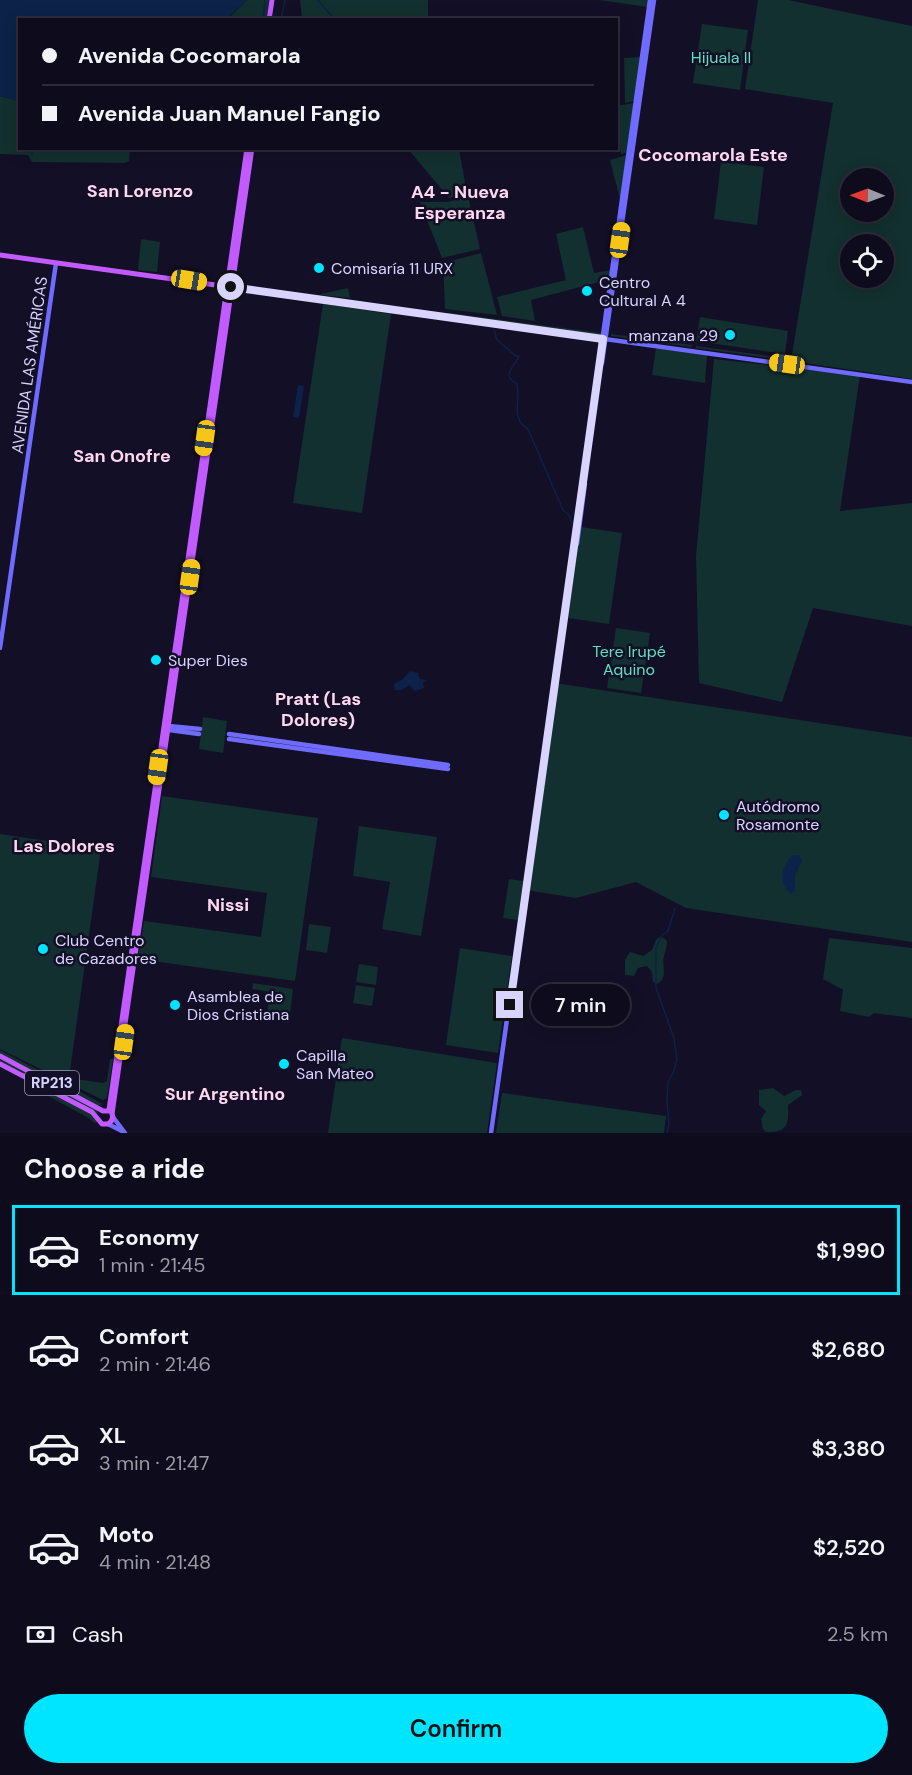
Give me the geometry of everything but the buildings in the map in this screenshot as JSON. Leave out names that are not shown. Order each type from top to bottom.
[{"type":"main road","points":[[269,18],[272,0]]},
{"type":"main road","points":[[605,339],[650,0]]},
{"type":"main road","points":[[492,1133],[654,0]]},
{"type":"main road","points":[[109,1113],[169,728],[249,150]]},
{"type":"main road","points":[[0,255],[912,382]]},
{"type":"main road","name":"AVENIDA LAS AMÉRICAS","points":[[0,648],[56,263]]},
{"type":"main road","points":[[108,1124],[112,1122],[109,1113],[230,287]]},
{"type":"main road","points":[[169,728],[200,732]]},
{"type":"main road","points":[[229,736],[448,767]]},
{"type":"main road","name":"RP213","points":[[0,1056],[109,1113],[124,1133]]},
{"type":"main road","name":"RP213","points":[[0,1064],[92,1112],[102,1124],[108,1124],[124,1133]]},
{"type":"main road","points":[[98,1119],[100,1112],[109,1113]]},
{"type":"green space","points":[[247,0],[269,0],[266,18],[229,18]]},
{"type":"green space","points":[[300,0],[428,0],[428,18],[302,18]]},
{"type":"green space","points":[[599,0],[649,0],[648,7]]},
{"type":"green space","points":[[758,0],[788,0],[912,26],[912,379],[791,361],[833,103],[745,89]]},
{"type":"green space","name":"Hijuala II","points":[[702,24],[748,30],[740,90],[693,83]]},
{"type":"green space","points":[[640,57],[635,101],[625,103],[624,58]]},
{"type":"green space","points":[[0,96],[18,101],[18,150],[130,150],[129,161],[125,163],[32,162],[28,155],[0,154]]},
{"type":"green space","points":[[634,103],[628,152],[621,154],[618,137],[618,106]]},
{"type":"green space","points":[[409,150],[459,150],[467,193],[449,198]]},
{"type":"green space","points":[[627,155],[621,203],[610,160]]},
{"type":"green space","points":[[721,162],[764,167],[757,225],[714,219]]},
{"type":"green space","points":[[468,196],[480,249],[442,258],[420,202],[448,202]]},
{"type":"green space","points":[[583,227],[594,273],[611,270],[610,279],[531,300],[535,321],[502,316],[497,297],[566,280],[556,234]]},
{"type":"green space","points":[[141,239],[160,242],[157,272],[138,270]]},
{"type":"green space","points":[[481,253],[497,315],[445,309],[443,263]]},
{"type":"green space","points":[[348,288],[350,298],[321,295],[321,294]]},
{"type":"green space","points":[[323,304],[391,314],[362,513],[293,503]]},
{"type":"green space","points":[[450,313],[602,333],[602,335],[450,315]]},
{"type":"green space","points":[[700,317],[788,331],[785,354],[696,341]]},
{"type":"green space","points":[[611,334],[692,345],[691,347],[611,336]]},
{"type":"green space","points":[[696,346],[785,358],[785,360],[696,348]]},
{"type":"green space","points":[[656,348],[707,355],[705,383],[652,375]]},
{"type":"green space","points":[[714,359],[860,375],[840,511],[912,503],[912,626],[813,608],[782,702],[699,683],[696,556]]},
{"type":"green space","points":[[581,527],[622,533],[609,624],[568,618]]},
{"type":"green space","name":"Tere Irupé Aquino","points":[[616,628],[650,633],[641,693],[607,688]]},
{"type":"green space","name":"Autódromo Rosamonte","points":[[555,683],[912,737],[912,942],[686,908],[636,882],[576,898],[526,890]]},
{"type":"green space","points":[[203,717],[227,721],[223,753],[199,749]]},
{"type":"green space","points":[[162,796],[318,818],[295,981],[138,959],[144,921],[261,937],[267,893],[151,877]]},
{"type":"green space","points":[[359,826],[437,837],[421,936],[382,929],[390,882],[353,876]]},
{"type":"green space","name":"Club Centro de Cazadores","points":[[0,834],[101,849],[69,1078],[103,1083],[107,1081],[110,1059],[113,1059],[107,1098],[103,1100],[0,1049]]},
{"type":"green space","points":[[509,879],[523,881],[518,920],[503,918]]},
{"type":"green space","points":[[309,924],[331,927],[327,953],[306,950]]},
{"type":"green space","points":[[659,937],[667,941],[663,960],[664,975],[661,981],[657,984],[653,982],[652,972],[647,966],[638,968],[634,976],[625,975],[625,960],[630,952],[643,956],[652,950]]},
{"type":"green space","points":[[829,938],[912,948],[912,1018],[874,1013],[869,1017],[840,1011],[843,990],[823,979]]},
{"type":"green space","points":[[460,948],[512,956],[498,1053],[446,1045]]},
{"type":"green space","points":[[359,964],[378,967],[376,985],[356,982]]},
{"type":"green space","points":[[253,983],[293,989],[289,1023],[266,1020],[270,992],[252,989]]},
{"type":"green space","points":[[356,985],[375,988],[372,1006],[353,1003]]},
{"type":"green space","points":[[342,1038],[497,1063],[487,1133],[328,1133]]},
{"type":"green space","points":[[0,1050],[103,1104],[98,1106],[0,1055]]},
{"type":"green space","points":[[0,1058],[98,1110],[97,1115],[0,1062]]},
{"type":"green space","points":[[29,1081],[89,1113],[98,1122],[95,1123],[28,1085]]},
{"type":"green space","points":[[773,1088],[784,1096],[796,1090],[801,1090],[802,1095],[788,1105],[786,1126],[779,1131],[766,1132],[761,1119],[766,1111],[759,1105],[759,1090]]},
{"type":"green space","points":[[502,1093],[666,1116],[664,1133],[496,1133]]},
{"type":"water","points":[[0,0],[247,0],[228,18],[18,18],[18,101],[0,96]]},
{"type":"water","points":[[298,385],[304,386],[299,418],[293,417]]},
{"type":"water","points":[[410,671],[418,673],[420,679],[427,680],[423,683],[424,688],[415,691],[409,685],[402,690],[395,690],[394,684],[402,680]]},
{"type":"water","points":[[793,855],[799,855],[802,861],[795,875],[795,891],[791,894],[784,884],[783,874],[786,864]]},
{"type":"waterway","points":[[263,18],[265,0]]},
{"type":"waterway","points":[[281,18],[285,0]]},
{"type":"waterway","points":[[318,0],[333,18]]},
{"type":"waterway","points":[[494,330],[497,340],[519,356],[509,374],[512,381],[517,384],[519,420],[528,429],[563,510],[569,515],[572,523]]},
{"type":"waterway","points":[[667,1133],[669,1124],[668,1082],[677,1060],[674,1038],[656,988],[656,948],[662,935],[668,931],[675,908]]},
{"type":"place","name":"Comisaría 11 URX","points":[[319,268]]},
{"type":"place","name":"Centro Cultural A 4","points":[[587,291]]},
{"type":"place","name":"manzana 29","points":[[730,335]]},
{"type":"place","name":"Super Dies","points":[[156,660]]},
{"type":"place","name":"Autódromo Rosamonte","points":[[724,815]]},
{"type":"place","name":"Club Centro de Cazadores","points":[[43,949]]},
{"type":"place","name":"Asamblea de Dios Cristiana","points":[[175,1005]]},
{"type":"place","name":"Capilla San Mateo","points":[[284,1064]]},
{"type":"district","name":"Cocomarola Este","points":[[713,155]]},
{"type":"district","name":"San Lorenzo","points":[[140,191]]},
{"type":"district","name":"A4 - Nueva Esperanza","points":[[460,202]]},
{"type":"district","name":"San Onofre","points":[[122,456]]},
{"type":"district","name":"Pratt (Las Dolores)","points":[[318,709]]},
{"type":"district","name":"Las Dolores","points":[[64,846]]},
{"type":"district","name":"Nissi","points":[[228,905]]},
{"type":"district","name":"Sur Argentino","points":[[225,1094]]},
{"type":"route","points":[[231,287],[603,339],[510,1005]]}]
